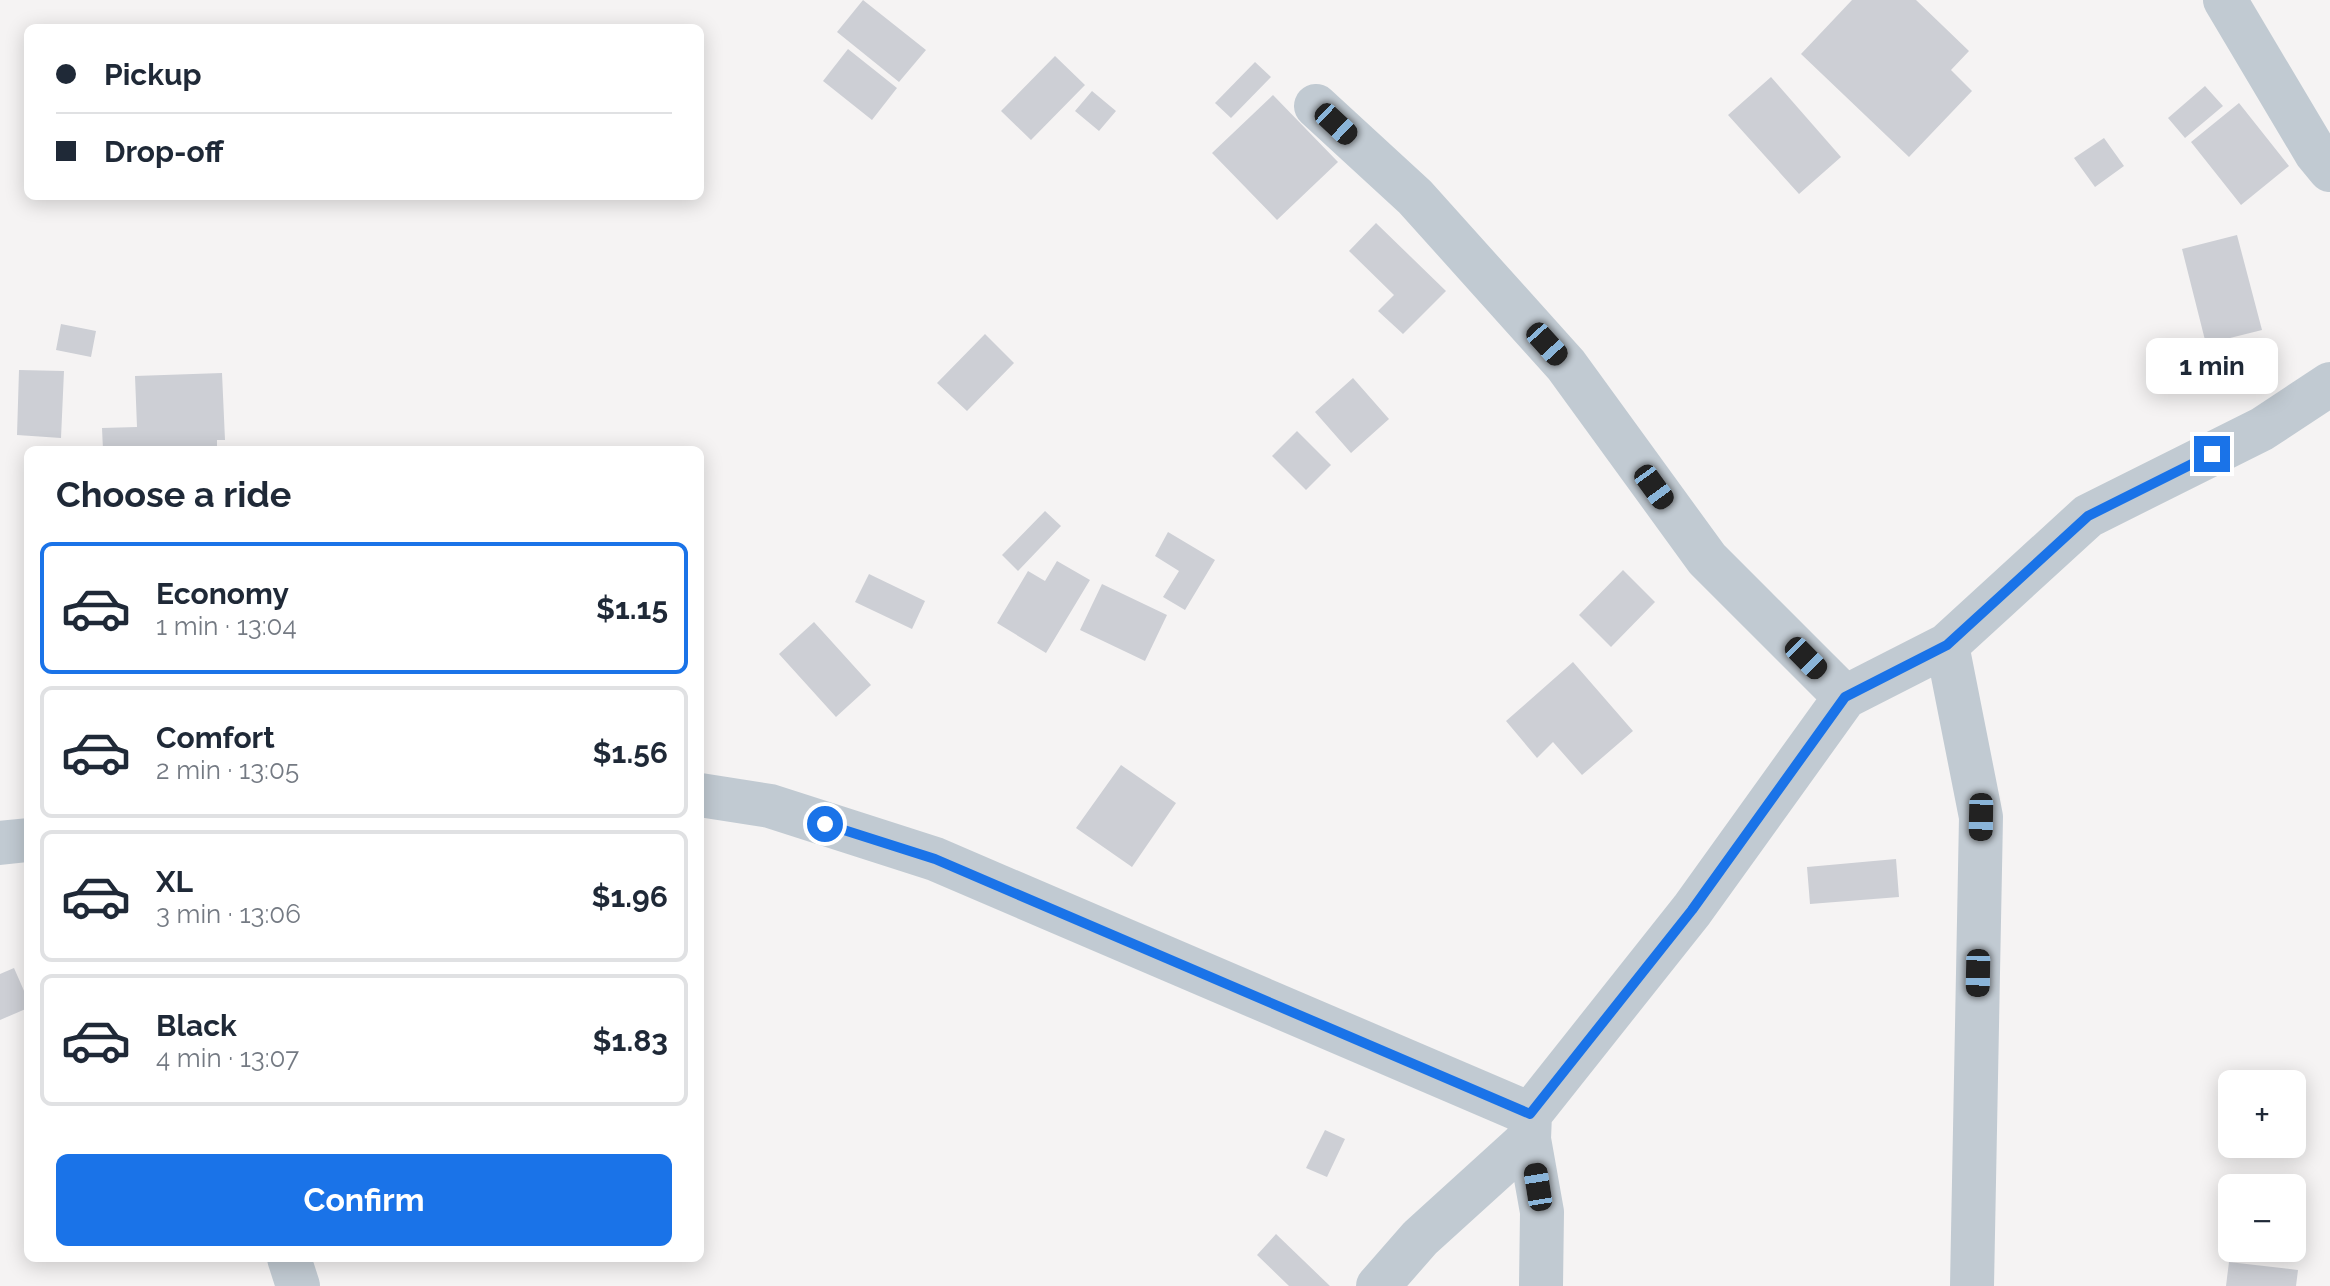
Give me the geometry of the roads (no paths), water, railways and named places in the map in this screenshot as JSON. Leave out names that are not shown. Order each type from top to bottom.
[{"type":"street","points":[[2225,0],[2316,153],[2330,170]]},
{"type":"street","points":[[1316,106],[1415,197],[1556,354],[1707,559],[1845,697]]},
{"type":"street","points":[[1378,1286],[1420,1238],[1530,1126],[1692,910],[1845,697],[1947,645],[2088,516],[2262,429],[2330,384]]},
{"type":"street","points":[[1947,645],[1981,817],[1972,1286]]},
{"type":"street","points":[[704,796],[770,806],[935,859],[1530,1126]]},
{"type":"street","points":[[0,843],[24,840]]},
{"type":"street","points":[[1530,1126],[1542,1212],[1541,1286]]},
{"type":"street","points":[[290,1262],[298,1286]]}]
